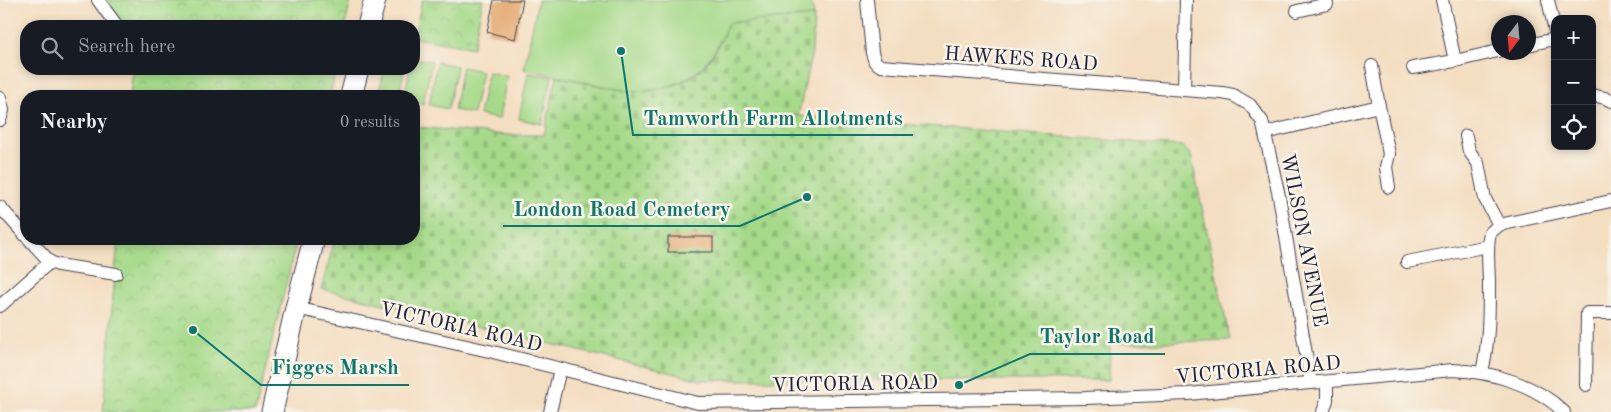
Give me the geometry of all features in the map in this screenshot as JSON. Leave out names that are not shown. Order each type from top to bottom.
[{"type":"main road","points":[[370,20],[375,0]]},
{"type":"main road","points":[[353,90],[356,75]]},
{"type":"main road","points":[[272,412],[312,245]]},
{"type":"street","points":[[98,0],[113,20]]},
{"type":"street","name":"HAWKES ROAD","points":[[867,0],[873,58],[878,64],[886,67],[1184,90]]},
{"type":"street","points":[[1184,90],[1186,0]]},
{"type":"street","points":[[1442,0],[1454,60]]},
{"type":"street","points":[[1548,0],[1551,15]]},
{"type":"street","points":[[1297,11],[1313,4],[1327,4]]},
{"type":"street","points":[[1536,43],[1551,40]]},
{"type":"street","points":[[1412,68],[1491,52]]},
{"type":"street","points":[[1372,66],[1389,154],[1386,167],[1390,187]]},
{"type":"street","name":"WILSON AVENUE","points":[[1184,90],[1233,95],[1250,104],[1258,114],[1265,133],[1279,196],[1311,383]]},
{"type":"street","points":[[1596,95],[1611,101]]},
{"type":"street","points":[[0,98],[4,110],[0,120]]},
{"type":"street","name":"WILSON AVENUE","points":[[1265,133],[1379,106]]},
{"type":"street","points":[[1466,136],[1468,152],[1478,163],[1485,199],[1499,225]]},
{"type":"street","points":[[1482,372],[1489,327],[1488,246],[1490,232],[1499,225],[1611,201]]},
{"type":"street","points":[[0,207],[20,229]]},
{"type":"street","points":[[34,245],[50,262],[58,265],[116,274]]},
{"type":"street","points":[[1407,262],[1488,246]]},
{"type":"street","points":[[0,306],[50,262]]},
{"type":"street","name":"VICTORIA ROAD","points":[[296,308],[560,369],[697,408],[1028,406],[1188,394],[1453,370],[1482,372],[1523,386],[1536,392],[1564,412]]},
{"type":"street","points":[[1586,385],[1587,314],[1611,313]]},
{"type":"street","points":[[550,412],[560,369]]},
{"type":"street","points":[[1323,412],[1327,400],[1327,382]]},
{"type":"green space","points":[[103,0],[351,0],[346,20],[116,20]]},
{"type":"green space","points":[[422,0],[483,0],[473,48],[420,39],[420,20],[418,20]]},
{"type":"green space","points":[[538,0],[811,0],[814,16],[728,23],[721,40],[712,54],[703,66],[692,75],[665,87],[630,92],[524,69]]},
{"type":"green space","points":[[814,16],[812,52],[798,116],[1183,146],[1191,156],[1230,340],[1110,344],[1109,380],[701,380],[321,289],[333,245],[420,245],[420,128],[507,135],[544,135],[557,76],[638,92],[668,87],[686,80],[701,69],[710,59],[728,23]]},
{"type":"green space","points":[[420,59],[432,61],[423,104],[420,103],[420,90],[405,90],[409,75],[420,75]]},
{"type":"green space","points":[[437,62],[457,66],[448,109],[429,105]]},
{"type":"green space","points":[[462,67],[482,71],[473,114],[454,110]]},
{"type":"green space","points":[[488,72],[507,76],[499,119],[479,115]]},
{"type":"green space","points":[[528,73],[552,77],[542,124],[519,119]]},
{"type":"green space","points":[[132,75],[335,75],[331,90],[131,90]]},
{"type":"green space","points":[[383,75],[403,75],[400,90],[380,90]]},
{"type":"green space","points":[[117,245],[296,245],[255,412],[103,412]]},
{"type":"building","points":[[494,0],[523,0],[515,39],[487,32]]},
{"type":"building","points":[[668,237],[713,237],[713,252],[668,252]]},
{"type":"place","name":"Tamworth Farm Allotments","points":[[621,51]]},
{"type":"place","name":"London Road Cemetery","points":[[807,197]]},
{"type":"place","name":"Figges Marsh","points":[[193,330]]},
{"type":"place","name":"Taylor Road","points":[[959,385]]}]
